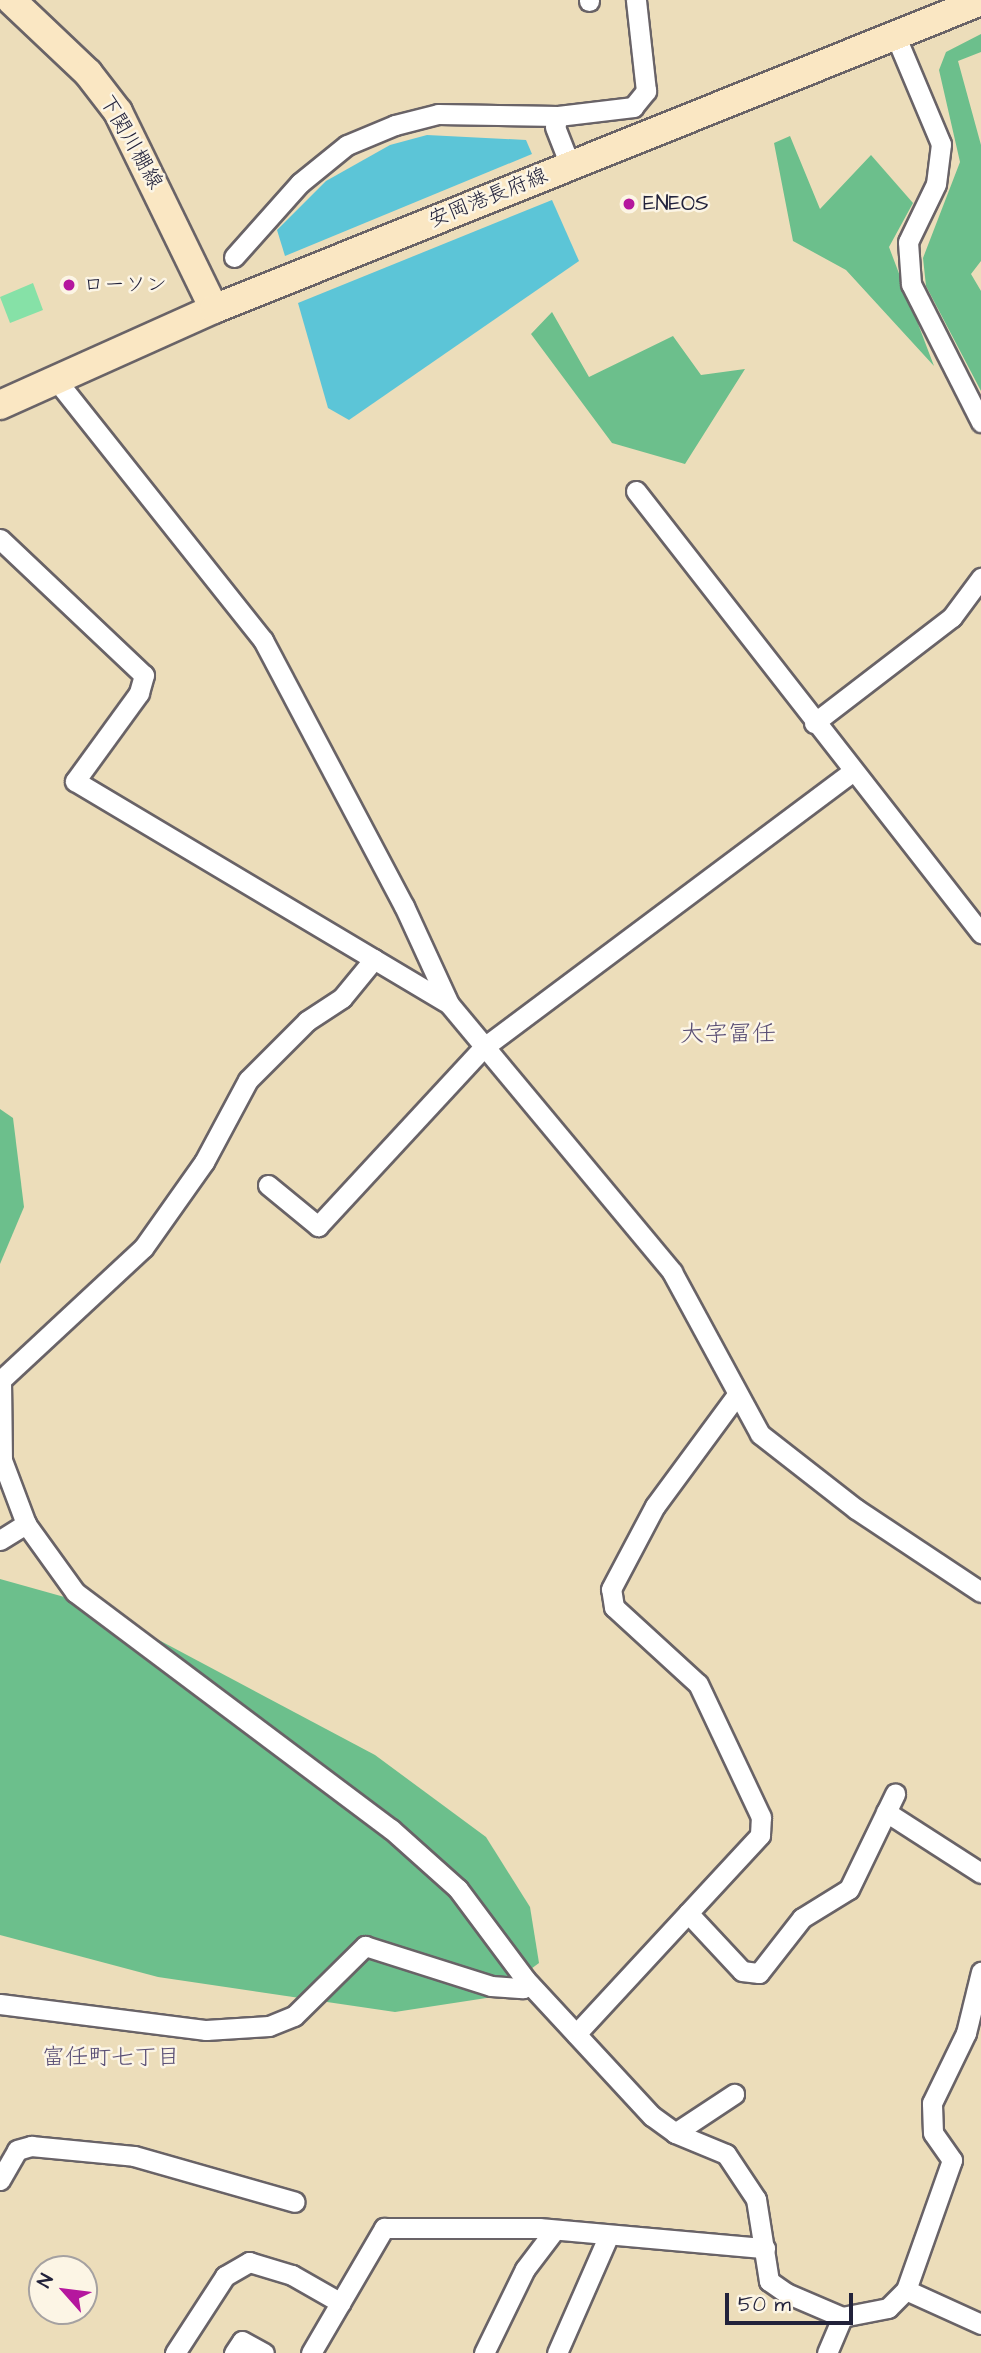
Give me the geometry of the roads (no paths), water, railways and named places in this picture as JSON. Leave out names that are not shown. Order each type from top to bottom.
[{"type":"main road","name":"下関川棚線","points":[[11,0],[88,73],[118,112],[214,309]]},
{"type":"main road","name":"安岡港長府線","points":[[0,405],[57,382],[214,309],[981,1]]},
{"type":"street","points":[[234,257],[300,183],[347,145],[383,130],[438,114],[558,116],[633,107],[646,91],[636,0]]},
{"type":"street","points":[[896,37],[941,144],[939,175],[908,242],[911,284],[981,422]]},
{"type":"street","points":[[558,116],[555,127],[570,165]]},
{"type":"street","points":[[57,382],[263,640],[404,906],[449,1004],[672,1272],[700,1315],[736,1396],[775,1449],[981,1592]]},
{"type":"street","points":[[636,491],[852,772],[981,933]]},
{"type":"street","points":[[0,539],[144,675],[139,693],[75,781],[449,1004]]},
{"type":"street","points":[[814,723],[952,617],[981,578]]},
{"type":"street","points":[[268,1185],[318,1226],[484,1048],[852,772]]},
{"type":"street","points":[[374,959],[342,998],[307,1021],[248,1080],[204,1162],[143,1248],[1,1380],[2,1460],[26,1524],[75,1591],[391,1829],[458,1889],[525,1979],[675,2133],[726,2154],[756,2199],[769,2281],[842,2317],[888,2308],[906,2290],[952,2160],[933,2133],[933,2103],[966,2033],[981,1972]]},
{"type":"street","points":[[576,2034],[760,1835],[761,1816],[698,1684],[614,1607],[611,1589],[655,1506],[736,1396]]},
{"type":"street","points":[[0,1540],[26,1524]]},
{"type":"street","points":[[688,1913],[742,1970],[759,1973],[802,1919],[849,1889],[895,1794]]},
{"type":"street","points":[[886,1812],[981,1873]]},
{"type":"street","points":[[0,2004],[206,2030],[269,2026],[294,2016],[365,1946],[491,1986],[523,1988],[525,1979]]},
{"type":"street","points":[[675,2133],[734,2094]]},
{"type":"street","points":[[0,2179],[17,2150],[31,2146],[134,2156],[295,2202]]},
{"type":"street","points":[[311,2353],[384,2228],[554,2231],[765,2248]]},
{"type":"street","points":[[484,2353],[525,2269],[554,2231]]},
{"type":"street","points":[[557,2353],[608,2237]]},
{"type":"street","points":[[175,2353],[225,2276],[249,2262],[292,2275],[341,2303]]},
{"type":"street","points":[[906,2290],[981,2324]]},
{"type":"street","points":[[827,2353],[842,2317]]},
{"type":"street","points":[[234,2353],[242,2341],[264,2353]]},
{"type":"water","points":[[427,135],[526,140],[532,154],[285,256],[277,230],[326,181],[390,145]]},
{"type":"water","points":[[552,200],[579,261],[349,420],[328,408],[298,303]]},
{"type":"place","name":"ENEOS","points":[[629,204]]},
{"type":"place","name":"ローソン","points":[[69,285]]},
{"type":"district","name":"大字冨任","points":[[728,1035]]},
{"type":"district","name":"富任町七丁目","points":[[111,2057]]}]
